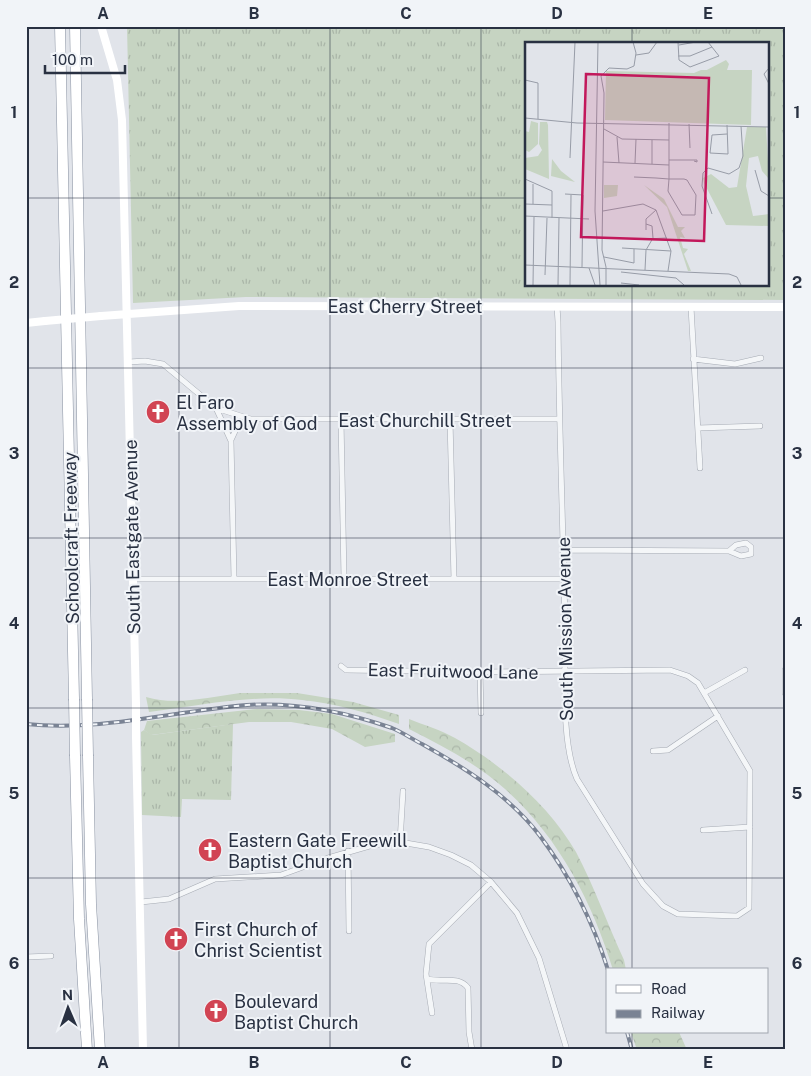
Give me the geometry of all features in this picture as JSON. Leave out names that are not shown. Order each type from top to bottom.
[{"type":"highway","name":"Schoolcraft Freeway","points":[[60,26],[79,919],[87,1050]]},
{"type":"highway","name":"Schoolcraft Freeway","points":[[75,26],[91,914],[100,1050]]},
{"type":"street","name":"South Eastgate Avenue","points":[[101,26],[117,80],[122,108],[143,1050]]},
{"type":"street","name":"East Cherry Street","points":[[26,323],[239,306],[785,307]]},
{"type":"street","name":"South Mission Avenue","points":[[557,306],[567,752],[577,778],[643,884],[663,906],[678,914]]},
{"type":"street","points":[[691,307],[700,468]]},
{"type":"street","points":[[693,358],[735,364],[761,358]]},
{"type":"street","name":"East Churchill Street","points":[[128,362],[145,361],[164,364],[216,408],[250,419],[559,419]]},
{"type":"street","points":[[216,408],[231,441],[234,578]]},
{"type":"street","points":[[231,441],[237,427],[250,419]]},
{"type":"street","points":[[341,420],[344,578]]},
{"type":"street","points":[[450,420],[454,579]]},
{"type":"street","points":[[698,428],[760,426]]},
{"type":"street","points":[[563,550],[729,551]]},
{"type":"street","name":"East Monroe Street","points":[[132,579],[564,579]]},
{"type":"street","name":"East Fruitwood Lane","points":[[341,666],[346,670],[480,672],[670,670],[688,676],[698,682],[750,771],[749,908],[737,916],[678,914]]},
{"type":"street","points":[[704,693],[744,670]]},
{"type":"street","points":[[785,670],[785,693]]},
{"type":"street","points":[[480,672],[481,713]]},
{"type":"street","points":[[653,752],[668,750],[718,716]]},
{"type":"street","points":[[400,842],[403,791]]},
{"type":"street","points":[[703,830],[750,828]]},
{"type":"street","points":[[141,902],[169,899],[216,879],[281,875],[348,851],[373,845],[400,842],[429,847],[471,865],[491,882],[517,913],[529,934],[568,1050]]},
{"type":"street","points":[[348,851],[349,931]]},
{"type":"street","points":[[432,1012],[426,974],[429,944],[491,882]]},
{"type":"street","points":[[26,957],[52,956]]},
{"type":"street","points":[[428,979],[465,983],[468,988],[469,1032],[472,1050]]},
{"type":"green space","points":[[127,26],[785,26],[785,300],[246,297],[133,303]]},
{"type":"green space","points":[[240,693],[297,693],[353,702],[399,715],[399,724],[363,712],[314,701],[263,698],[149,712],[146,697],[157,700],[181,701]]},
{"type":"green space","points":[[257,709],[299,710],[332,714],[395,734],[395,742],[365,747],[332,729],[291,722],[249,722],[151,735],[144,730],[147,721]]},
{"type":"green space","points":[[409,719],[450,735],[490,760],[538,802],[565,835],[583,865],[624,960],[626,968],[612,968],[595,920],[571,872],[557,849],[524,808],[483,771],[409,729]]},
{"type":"green space","points":[[233,724],[231,800],[182,799],[181,817],[142,815],[141,732],[144,730],[152,735]]},
{"type":"green space","points":[[632,1034],[680,1034],[687,1050],[637,1050]]},
{"type":"railway","points":[[26,724],[54,726],[109,723],[265,704],[321,709],[357,717],[392,728],[438,753],[486,784],[515,808],[528,822],[551,851],[571,883],[588,917],[607,968]]},
{"type":"railway","points":[[628,1034],[632,1050]]},
{"type":"place","name":"El Faro Assembly of God","points":[[158,412]]},
{"type":"place","name":"Eastern Gate Freewill Baptist Church","points":[[210,850]]},
{"type":"place","name":"First Church of Christ Scientist","points":[[176,939]]},
{"type":"place","name":"Boulevard Baptist Church","points":[[216,1011]]}]
